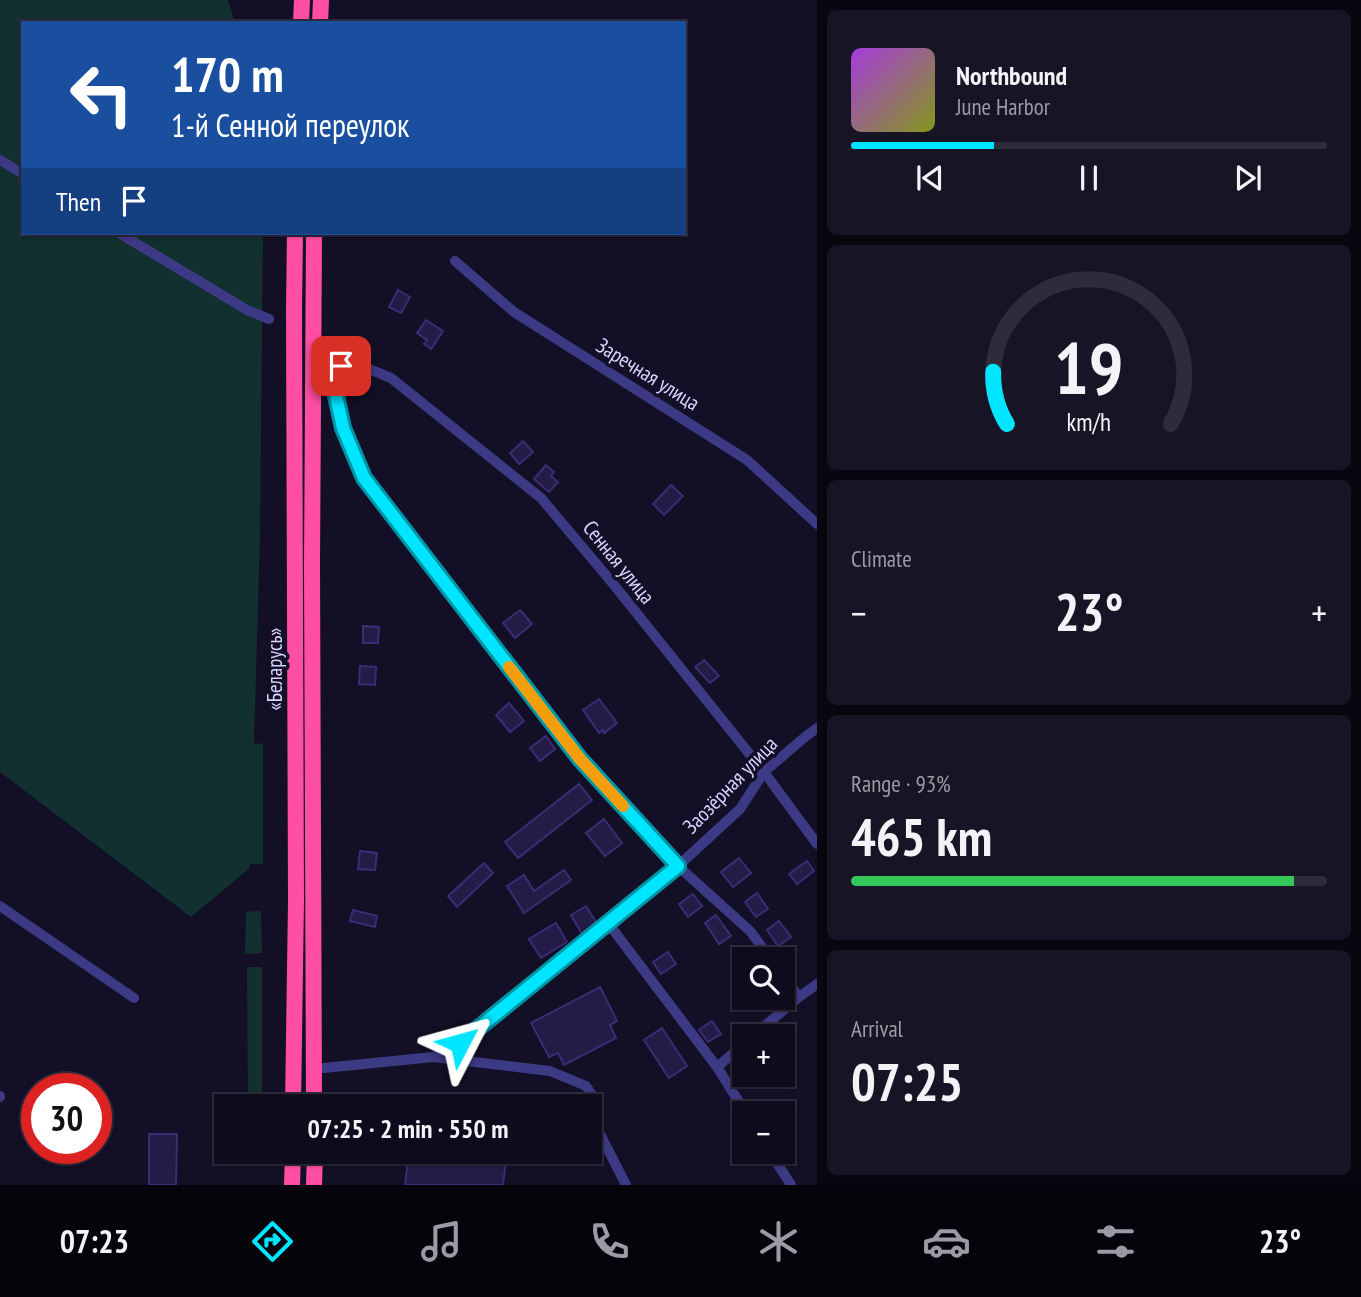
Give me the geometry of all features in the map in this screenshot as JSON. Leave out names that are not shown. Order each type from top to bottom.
[{"type":"highway","points":[[300,21],[302,0]]},
{"type":"highway","points":[[320,21],[321,0]]},
{"type":"highway","name":"«Беларусь»","points":[[293,1094],[296,901],[295,235]]},
{"type":"highway","name":"«Беларусь»","points":[[314,235],[314,1094]]},
{"type":"highway","points":[[292,1185],[293,1164]]},
{"type":"highway","points":[[314,1185],[315,1164]]},
{"type":"street","points":[[0,160],[21,173]]},
{"type":"street","points":[[122,235],[247,310],[269,319]]},
{"type":"street","name":"Заречная улица","points":[[455,261],[514,312],[747,460],[817,524]]},
{"type":"street","name":"Сенная улица","points":[[678,866],[580,759],[364,478],[343,428],[335,391],[341,366],[359,365],[391,378],[541,498],[764,772],[817,844]]},
{"type":"street","name":"Заозёрная улица","points":[[433,1057],[460,1043],[678,866],[740,808],[764,772],[817,729]]},
{"type":"street","points":[[678,866],[750,931],[762,947]]},
{"type":"street","points":[[0,906],[134,998]]},
{"type":"street","points":[[608,923],[717,1067],[738,1101]]},
{"type":"street","points":[[767,1024],[817,984]]},
{"type":"street","points":[[795,992],[799,997]]},
{"type":"street","points":[[717,1067],[732,1054]]},
{"type":"street","name":"Заозёрная улица","points":[[314,1069],[433,1057],[550,1071],[586,1086],[599,1105],[594,1122],[626,1185]]},
{"type":"street","points":[[778,1164],[791,1185]]},
{"type":"green space","points":[[0,0],[228,0],[234,21],[21,21],[21,235],[263,235],[260,535],[254,743],[263,744],[263,864],[250,864],[250,868],[191,917],[0,772]]},
{"type":"green space","points":[[261,911],[262,953],[245,954],[246,912]]},
{"type":"green space","points":[[247,967],[262,967],[262,1094],[248,1094]]},
{"type":"building","points":[[398,290],[410,297],[401,313],[389,307]]},
{"type":"building","points":[[426,320],[443,331],[431,349],[424,344],[427,340],[417,333]]},
{"type":"building","points":[[523,441],[533,452],[519,464],[510,453]]},
{"type":"building","points":[[546,465],[554,472],[551,476],[558,482],[549,492],[534,479]]},
{"type":"building","points":[[671,485],[683,496],[664,515],[653,504]]},
{"type":"building","points":[[640,582],[652,595],[642,605],[630,591]]},
{"type":"building","points":[[520,610],[532,624],[515,638],[503,623]]},
{"type":"building","points":[[363,626],[379,627],[378,643],[363,643]]},
{"type":"building","points":[[704,660],[719,676],[710,683],[695,667]]},
{"type":"building","points":[[360,666],[376,667],[375,685],[359,684]]},
{"type":"building","points":[[599,699],[617,723],[604,733],[603,730],[599,733],[583,710]]},
{"type":"building","points":[[509,703],[524,721],[510,732],[496,715]]},
{"type":"building","points":[[546,736],[555,749],[540,761],[530,748]]},
{"type":"building","points":[[579,784],[592,800],[518,858],[505,842]]},
{"type":"building","points":[[604,819],[622,843],[605,856],[586,833]]},
{"type":"building","points":[[360,851],[377,853],[375,870],[358,869]]},
{"type":"building","points":[[739,858],[751,873],[733,887],[721,872]]},
{"type":"building","points":[[807,861],[814,871],[797,884],[789,874]]},
{"type":"building","points":[[484,863],[493,873],[457,907],[448,896]]},
{"type":"building","points":[[564,870],[571,880],[524,913],[507,886],[524,875],[534,891]]},
{"type":"building","points":[[757,893],[768,909],[756,917],[745,902]]},
{"type":"building","points":[[693,894],[702,906],[688,917],[679,904]]},
{"type":"building","points":[[586,906],[596,922],[582,934],[571,915]]},
{"type":"building","points":[[353,910],[377,916],[375,927],[350,921]]},
{"type":"building","points":[[716,915],[731,936],[719,944],[705,923]]},
{"type":"building","points":[[779,921],[791,937],[778,946],[767,930]]},
{"type":"building","points":[[556,923],[567,942],[541,958],[529,939]]},
{"type":"building","points":[[668,952],[676,964],[661,974],[653,962]]},
{"type":"building","points":[[600,987],[617,1021],[610,1025],[616,1038],[564,1065],[558,1053],[549,1057],[531,1023]]},
{"type":"building","points":[[712,1021],[721,1034],[708,1042],[699,1030]]},
{"type":"building","points":[[662,1028],[687,1066],[669,1078],[644,1040]]},
{"type":"building","points":[[149,1134],[177,1134],[176,1185],[149,1185]]},
{"type":"building","points":[[408,1164],[506,1164],[503,1185],[405,1185]]},
{"type":"slow traffic","points":[[509,667],[580,759],[623,806]]},
{"type":"route","points":[[341,366],[335,391],[343,428],[364,478],[580,759],[678,866],[460,1043]]}]
